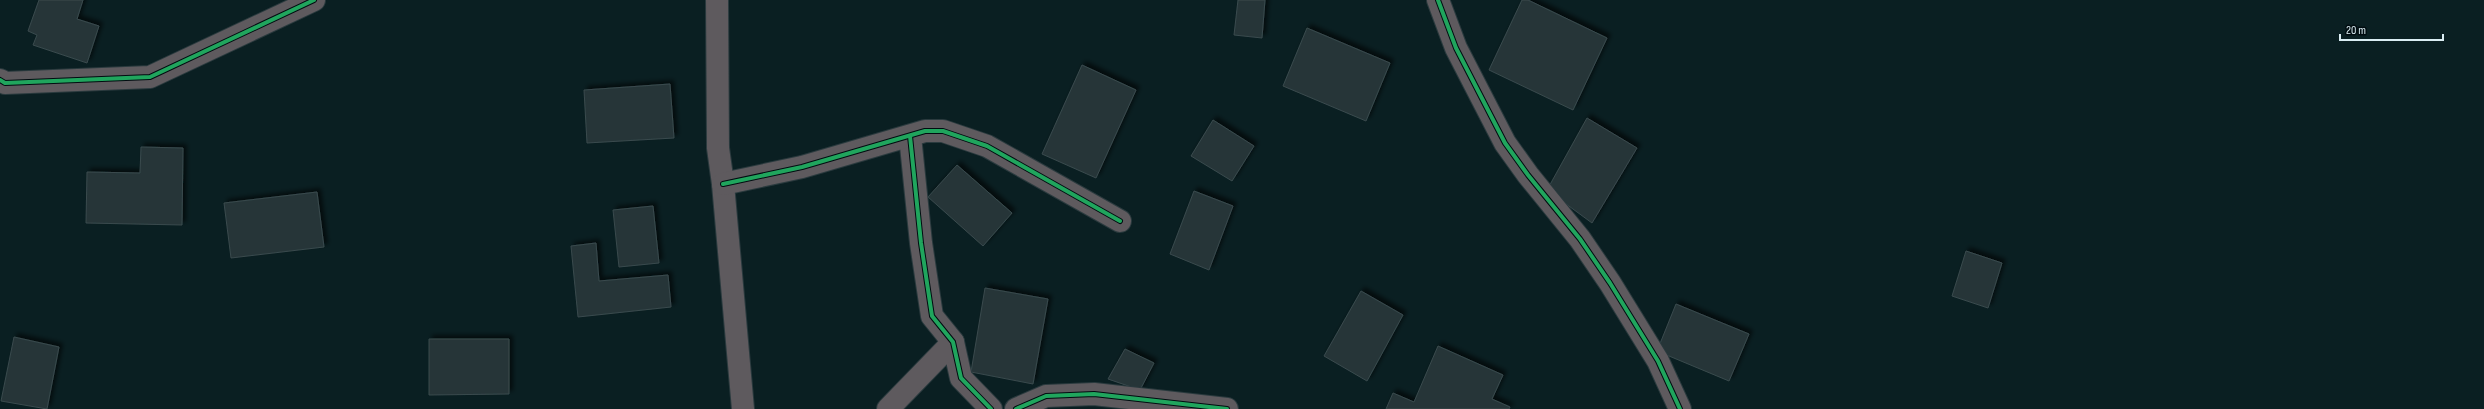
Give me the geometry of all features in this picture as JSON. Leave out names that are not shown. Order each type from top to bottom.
[{"type":"street","points":[[0,80],[5,83],[150,77],[314,0]]},
{"type":"street","points":[[717,0],[718,148],[723,184],[743,409]]},
{"type":"street","points":[[1438,0],[1456,48],[1505,143],[1528,176],[1580,239],[1610,283],[1658,361],[1680,409]]},
{"type":"street","points":[[723,184],[802,167],[925,132],[943,131],[987,146],[1120,221]]},
{"type":"street","points":[[910,136],[932,316],[953,342],[961,378],[991,409]]},
{"type":"street","points":[[888,409],[953,342]]},
{"type":"street","points":[[1016,409],[1046,396],[1094,394],[1227,409]]},
{"type":"building","points":[[39,0],[83,0],[77,19],[99,26],[87,63],[33,45],[37,35],[28,31]]},
{"type":"building","points":[[1238,0],[1265,0],[1262,38],[1234,35]]},
{"type":"building","points":[[1522,0],[1528,0],[1607,38],[1573,110],[1489,70]]},
{"type":"building","points":[[1307,28],[1390,63],[1366,121],[1283,86]]},
{"type":"building","points":[[1082,65],[1136,90],[1096,178],[1042,154]]},
{"type":"building","points":[[670,84],[674,138],[587,143],[584,90]]},
{"type":"building","points":[[1587,118],[1637,148],[1592,223],[1547,190]]},
{"type":"building","points":[[1213,120],[1254,146],[1232,181],[1191,156]]},
{"type":"building","points":[[141,147],[183,148],[182,225],[86,223],[87,172],[140,173]]},
{"type":"building","points":[[957,165],[1012,213],[983,246],[928,197]]},
{"type":"building","points":[[1194,191],[1233,206],[1209,270],[1170,254]]},
{"type":"building","points":[[317,192],[324,247],[231,258],[224,203]]},
{"type":"building","points":[[653,206],[659,263],[619,267],[613,210]]},
{"type":"building","points":[[596,243],[599,281],[668,275],[671,307],[578,317],[571,246]]},
{"type":"building","points":[[1966,251],[2002,263],[1988,308],[1952,296]]},
{"type":"building","points":[[985,288],[1048,299],[1033,384],[971,372]]},
{"type":"building","points":[[1361,291],[1403,315],[1367,381],[1324,356]]},
{"type":"building","points":[[1676,304],[1749,334],[1729,381],[1657,351]]},
{"type":"building","points":[[14,337],[59,347],[47,409],[1,401]]},
{"type":"building","points":[[429,339],[509,339],[509,394],[429,395]]},
{"type":"building","points":[[1438,346],[1503,375],[1492,399],[1510,407],[1509,409],[1386,409],[1393,393],[1414,402]]},
{"type":"building","points":[[1125,349],[1154,363],[1140,390],[1108,379]]},
{"type":"cycle path","points":[[0,80],[5,83],[150,77],[314,0]]},
{"type":"cycle path","points":[[1438,0],[1456,48],[1505,143],[1528,175],[1580,239],[1610,283],[1658,361],[1680,409]]},
{"type":"cycle path","points":[[723,184],[802,167],[925,131],[943,131],[987,146],[1120,221]]},
{"type":"cycle path","points":[[910,136],[921,243],[932,316],[953,342],[961,378],[991,409]]},
{"type":"cycle path","points":[[1016,409],[1046,396],[1094,394],[1227,409]]}]
